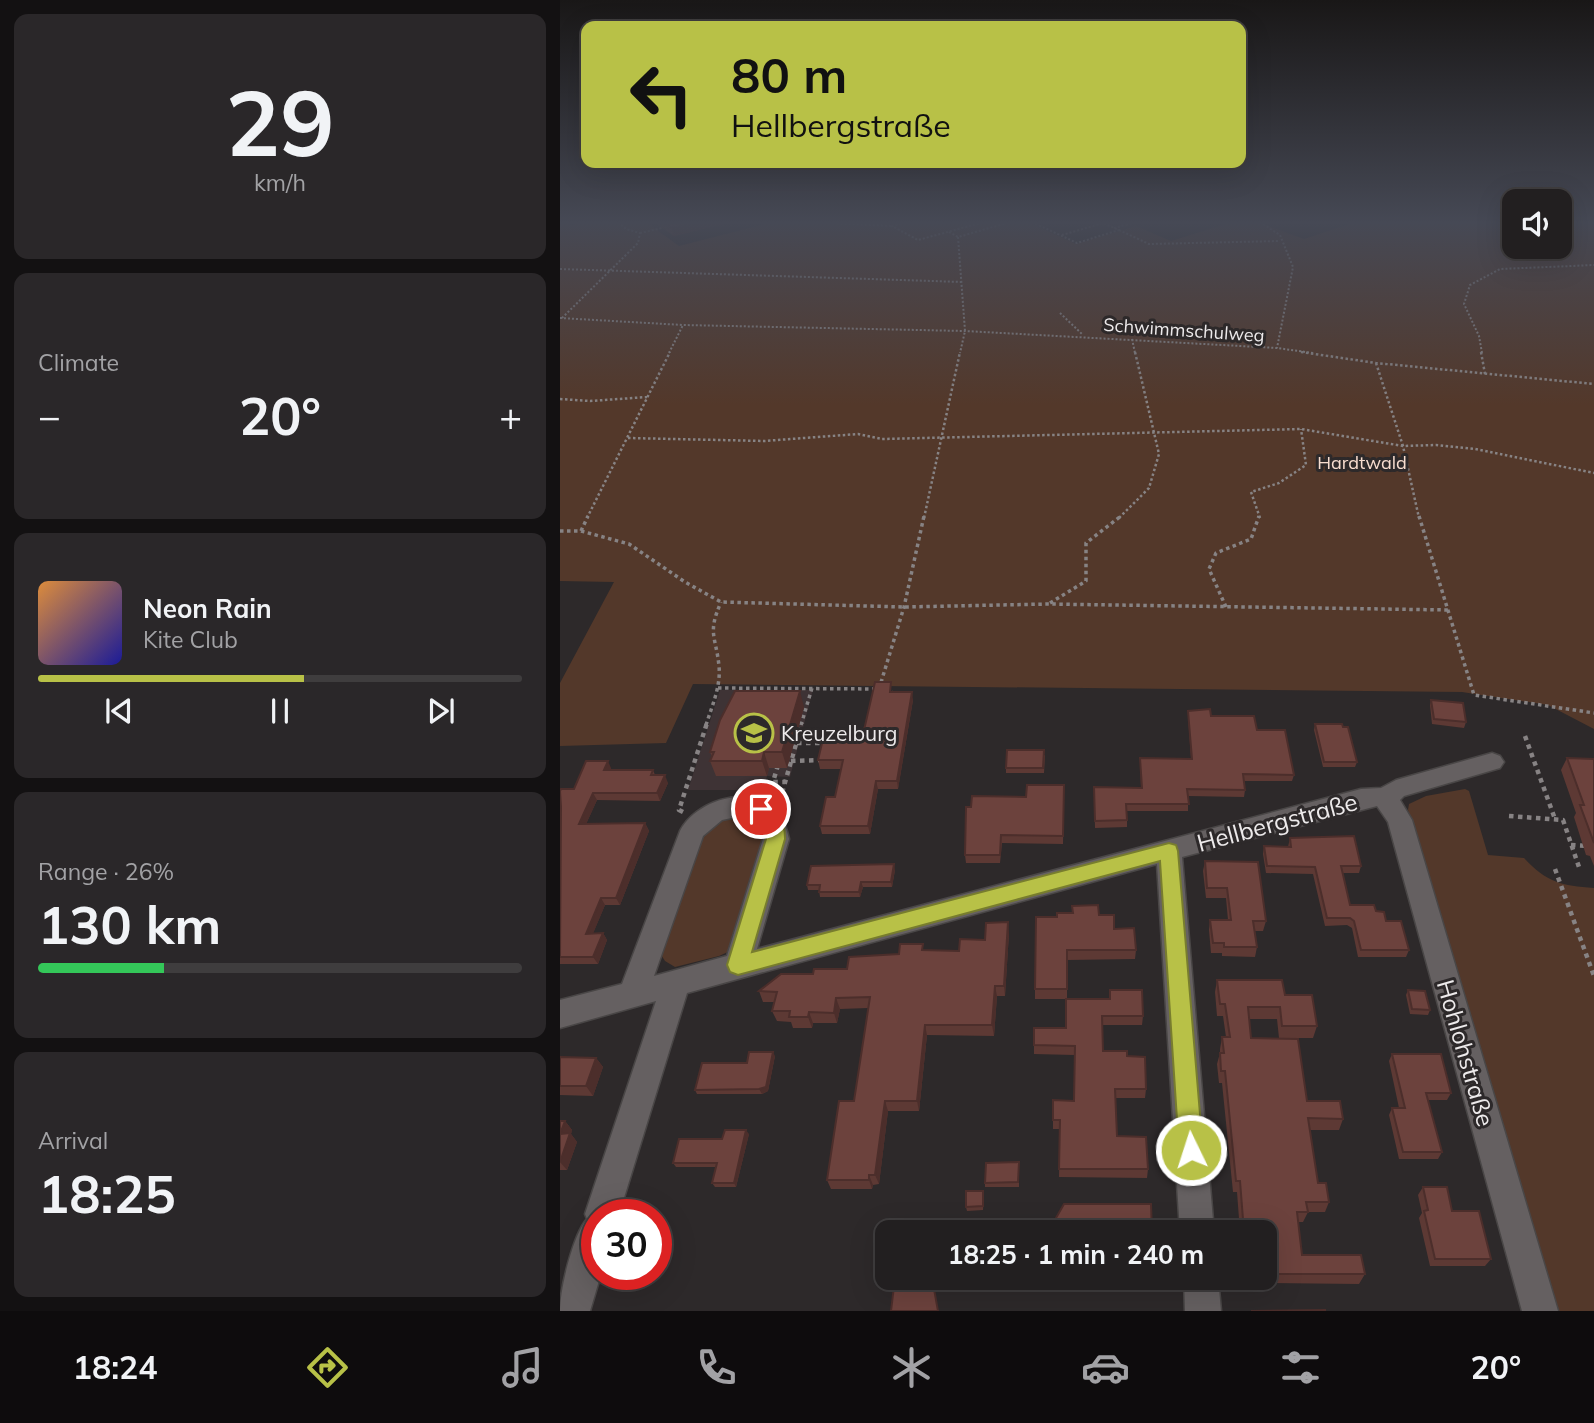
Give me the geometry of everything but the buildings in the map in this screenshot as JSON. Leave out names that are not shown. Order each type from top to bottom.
[{"type":"street","points":[[1386,799],[1396,789],[1493,762]]},
{"type":"street","name":"Hellbergstraße","points":[[560,1014],[1361,799],[1386,799]]},
{"type":"street","name":"Hohlohstraße","points":[[1386,799],[1400,820],[1540,1311]]},
{"type":"street","points":[[633,994],[692,831],[700,821],[727,809],[743,807],[771,815],[776,826],[776,839],[738,965]]},
{"type":"street","points":[[1169,851],[1196,1220]]},
{"type":"street","points":[[607,1199],[676,984]]},
{"type":"street","points":[[572,1311],[581,1283]]},
{"type":"street","points":[[1202,1290],[1203,1311]]},
{"type":"path","points":[[561,318],[598,283]]},
{"type":"path","points":[[718,688],[879,689],[904,607],[965,331],[963,283]]},
{"type":"path","points":[[1277,348],[1290,283]]},
{"type":"path","points":[[1473,283],[1470,285],[1464,304],[1479,336],[1485,374]]},
{"type":"path","points":[[1060,313],[1084,336]]},
{"type":"path","name":"Schwimmschulweg","points":[[561,318],[683,325],[965,331],[1277,348],[1376,363],[1594,384]]},
{"type":"path","points":[[581,530],[683,325]]},
{"type":"path","points":[[1048,604],[1086,582],[1086,543],[1118,519],[1149,488],[1159,454],[1132,339]]},
{"type":"path","points":[[1376,363],[1403,446],[1425,543],[1450,610],[1474,695],[1594,713]]},
{"type":"path","points":[[560,399],[590,401],[647,397]]},
{"type":"path","points":[[628,438],[764,441],[858,434],[882,439],[1301,429],[1403,446],[1436,445],[1475,449],[1594,472]]},
{"type":"path","points":[[1226,607],[1209,569],[1216,553],[1251,540],[1260,519],[1251,492],[1279,483],[1306,465],[1301,429]]},
{"type":"path","points":[[560,531],[581,530],[629,544],[685,582],[721,602],[904,607],[1048,604],[1450,610]]},
{"type":"path","points":[[700,821],[679,810],[718,688],[719,666],[713,644],[713,620],[721,602]]},
{"type":"path","points":[[764,811],[782,793],[812,688]]},
{"type":"path","points":[[1525,736],[1555,819]]},
{"type":"path","points":[[797,743],[838,743]]},
{"type":"path","points":[[780,758],[773,782],[785,782]]},
{"type":"path","points":[[791,761],[822,760]]},
{"type":"path","points":[[1509,816],[1569,820]]},
{"type":"path","points":[[1563,820],[1580,870]]},
{"type":"path","points":[[1571,845],[1587,846]]},
{"type":"path","points":[[1555,869],[1594,976]]},
{"type":"shaded area","name":"Kreuzelburg","points":[[720,690],[813,690],[790,777],[767,776],[763,790],[688,790]]},
{"type":"green space","name":"Hardtwald","points":[[560,283],[1594,283],[1594,729],[1548,705],[1462,692],[693,684],[666,743],[560,746],[560,683],[614,582],[560,581]]},
{"type":"green space","points":[[1465,789],[1469,791],[1488,855],[1524,858],[1547,878],[1573,886],[1594,888],[1594,1311],[1556,1311],[1408,810],[1409,804],[1426,796]]},
{"type":"green space","points":[[737,813],[759,819],[767,835],[730,951],[675,967],[665,961],[658,950],[705,824]]},
{"type":"place","name":"Kreuzelburg","points":[[754,733]]},
{"type":"route","points":[[761,809],[771,815],[776,826],[776,839],[738,965],[1169,851],[1191,1150]]}]
